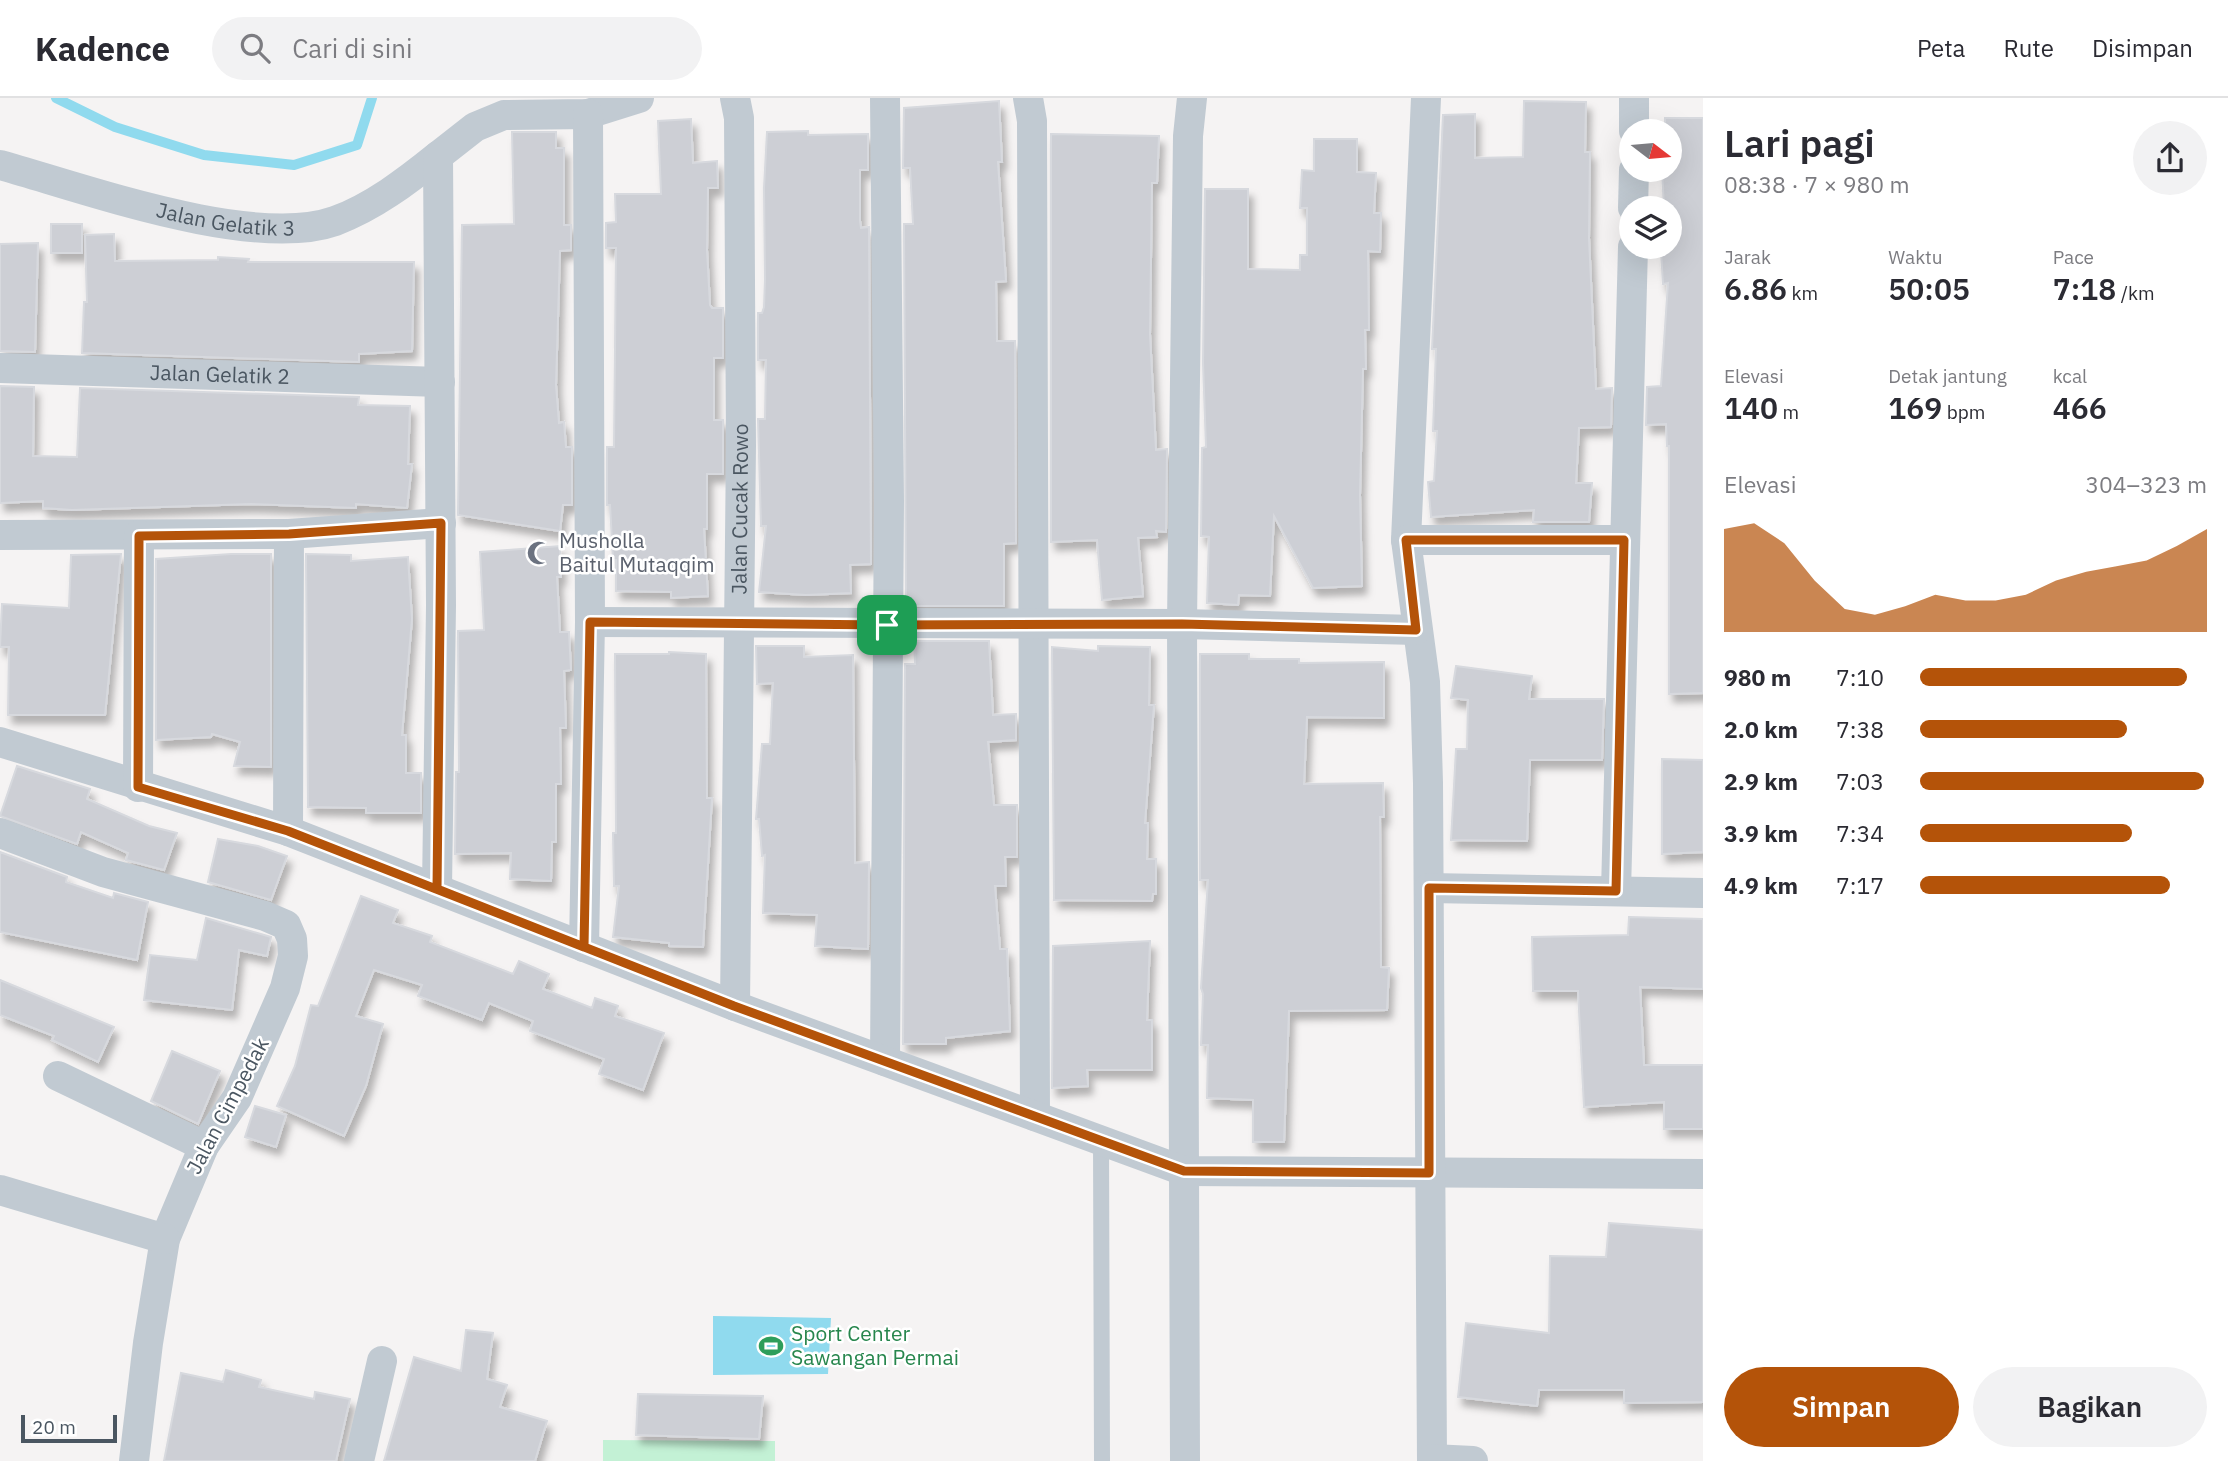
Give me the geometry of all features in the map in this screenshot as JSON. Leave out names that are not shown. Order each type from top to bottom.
[{"type":"street","name":"Jalan Gelatik 3","points":[[0,165],[130,205],[238,224],[286,228],[333,222],[396,190],[475,127],[504,115],[588,114],[639,98]]},
{"type":"street","name":"Jalan Cucak Rowo","points":[[734,1006],[741,431],[738,118],[735,98]]},
{"type":"street","points":[[885,98],[885,1061]]},
{"type":"street","points":[[1028,98],[1032,121],[1035,1116]]},
{"type":"street","points":[[1185,1461],[1182,624],[1188,136],[1192,98]]},
{"type":"street","points":[[1426,98],[1406,540],[1424,682],[1429,888],[1432,1460],[1473,1461]]},
{"type":"street","points":[[1634,98],[1634,119]]},
{"type":"street","points":[[584,947],[590,622],[588,114]]},
{"type":"street","points":[[437,889],[441,523],[438,156]]},
{"type":"street","points":[[1616,891],[1633,259]]},
{"type":"street","name":"Jalan Gelatik 2","points":[[0,368],[440,382]]},
{"type":"street","points":[[0,535],[289,534],[441,523]]},
{"type":"street","points":[[288,831],[289,534]]},
{"type":"street","points":[[138,787],[139,536]]},
{"type":"street","points":[[1406,540],[1624,540]]},
{"type":"street","points":[[590,622],[738,625],[1182,624],[1416,630]]},
{"type":"street","points":[[0,742],[138,787],[288,831],[734,1006],[1184,1171],[1703,1174]]},
{"type":"street","name":"Jalan Cimpedak","points":[[0,833],[103,872],[265,916],[286,925],[292,939],[293,956],[285,988],[237,1098],[204,1146],[165,1239],[148,1343],[134,1461]]},
{"type":"street","points":[[1429,888],[1703,893]]},
{"type":"street","points":[[58,1076],[204,1146]]},
{"type":"street","points":[[0,1190],[165,1239]]},
{"type":"street","points":[[359,1461],[382,1361]]},
{"type":"lane","points":[[1101,1140],[1102,1461]]},
{"type":"green space","points":[[603,1440],[775,1441],[775,1461],[603,1461]]},
{"type":"water","name":"Sport Center Sawangan Permai","points":[[713,1316],[831,1318],[828,1374],[713,1375]]},
{"type":"building","points":[[999,101],[1002,162],[998,162],[1006,281],[996,282],[997,341],[1015,341],[1016,543],[1004,544],[1004,606],[906,606],[904,224],[913,224],[910,168],[903,168],[904,108]]},
{"type":"building","points":[[1524,101],[1586,102],[1585,152],[1590,152],[1589,238],[1596,389],[1612,388],[1611,427],[1579,428],[1576,483],[1592,483],[1589,522],[1533,522],[1534,510],[1431,517],[1428,482],[1434,481],[1437,431],[1433,431],[1436,349],[1432,349],[1443,115],[1475,114],[1475,158],[1523,157]]},
{"type":"building","points":[[1703,118],[1703,693],[1669,694],[1669,446],[1666,424],[1646,425],[1647,387],[1661,386],[1668,283],[1663,284],[1661,259],[1682,259],[1682,196],[1663,196],[1663,182],[1682,182],[1682,119],[1665,119]]},
{"type":"building","points":[[691,119],[693,163],[717,161],[718,188],[708,188],[707,250],[710,305],[712,308],[723,308],[723,358],[714,358],[714,420],[723,420],[723,474],[707,474],[707,529],[704,529],[708,596],[671,598],[671,592],[616,591],[616,560],[613,560],[610,505],[607,505],[607,447],[614,447],[616,248],[606,248],[606,223],[616,222],[615,194],[661,194],[658,121]]},
{"type":"building","points":[[808,131],[808,135],[868,134],[868,170],[860,170],[860,221],[861,228],[869,227],[871,564],[850,565],[851,593],[806,595],[759,592],[766,526],[761,526],[758,419],[765,419],[766,360],[758,360],[758,313],[762,313],[764,307],[767,132]]},
{"type":"building","points":[[512,132],[556,132],[556,148],[564,148],[564,225],[571,225],[571,250],[560,251],[556,385],[559,423],[564,422],[566,447],[572,447],[572,505],[563,505],[560,531],[458,515],[462,225],[514,224]]},
{"type":"building","points":[[1051,134],[1159,136],[1157,183],[1152,183],[1150,334],[1156,450],[1167,449],[1166,532],[1156,531],[1157,537],[1138,538],[1143,596],[1102,600],[1097,540],[1051,542]]},
{"type":"building","points":[[1314,139],[1357,139],[1357,172],[1376,173],[1374,213],[1381,213],[1380,252],[1368,251],[1369,330],[1365,330],[1366,369],[1363,369],[1360,495],[1362,586],[1313,588],[1274,516],[1270,596],[1239,595],[1238,605],[1207,603],[1209,537],[1201,536],[1202,448],[1206,447],[1203,363],[1205,189],[1248,189],[1248,269],[1300,270],[1300,255],[1307,255],[1307,208],[1300,208],[1302,170],[1314,171]]},
{"type":"building","points":[[51,224],[82,224],[82,253],[51,253]]},
{"type":"building","points":[[114,234],[115,261],[218,260],[218,257],[249,259],[248,262],[414,262],[412,351],[359,354],[359,362],[82,353],[84,302],[87,302],[85,235]]},
{"type":"building","points":[[38,243],[35,352],[0,351],[0,244]]},
{"type":"building","points":[[0,386],[34,387],[33,456],[77,457],[80,388],[359,397],[358,405],[410,406],[408,464],[412,464],[407,508],[356,504],[356,508],[251,504],[72,510],[43,508],[43,501],[0,503]]},
{"type":"building","points":[[560,546],[561,577],[557,577],[560,632],[569,632],[571,670],[564,671],[566,728],[560,728],[561,784],[556,784],[556,842],[552,842],[551,881],[510,879],[511,853],[455,854],[456,772],[459,772],[458,631],[484,630],[480,552]]},
{"type":"building","points":[[121,554],[105,715],[8,715],[9,647],[0,647],[2,604],[69,608],[71,555]]},
{"type":"building","points":[[271,554],[271,767],[234,766],[240,742],[212,734],[211,737],[156,740],[156,559]]},
{"type":"building","points":[[306,554],[351,555],[351,561],[408,557],[412,619],[402,735],[406,735],[406,773],[421,773],[421,813],[366,813],[366,808],[308,807]]},
{"type":"building","points":[[914,641],[989,641],[993,715],[1016,714],[1016,740],[988,742],[994,805],[1017,805],[1017,857],[1005,857],[1006,886],[995,886],[1000,949],[1007,949],[1010,1031],[946,1038],[946,1044],[903,1044],[905,664],[915,664]]},
{"type":"building","points":[[756,646],[804,646],[804,657],[853,655],[855,863],[869,862],[868,949],[815,946],[817,915],[763,913],[765,855],[762,856],[759,819],[756,819],[762,744],[770,744],[773,683],[757,684]]},
{"type":"building","points":[[1098,646],[1150,647],[1149,705],[1154,705],[1145,823],[1148,823],[1147,859],[1156,859],[1156,894],[1153,894],[1152,901],[1054,900],[1052,647],[1098,651]]},
{"type":"building","points":[[615,654],[706,654],[707,798],[712,798],[703,947],[669,946],[669,943],[613,937],[619,886],[614,886],[613,833],[616,833]]},
{"type":"building","points":[[1200,654],[1249,654],[1249,659],[1299,659],[1299,663],[1384,662],[1384,718],[1307,717],[1304,784],[1383,783],[1384,817],[1380,817],[1381,967],[1389,968],[1387,1010],[1289,1011],[1284,1142],[1253,1142],[1253,1100],[1207,1098],[1208,1045],[1201,1045],[1201,988],[1208,880],[1200,880]]},
{"type":"building","points":[[1456,666],[1532,676],[1529,699],[1604,699],[1602,760],[1530,760],[1527,841],[1451,840],[1456,749],[1467,749],[1468,700],[1451,698]]},
{"type":"building","points":[[1662,759],[1703,760],[1703,852],[1662,854]]},
{"type":"building","points":[[17,766],[90,789],[87,799],[149,826],[177,833],[164,870],[126,860],[128,853],[81,832],[77,844],[0,816]]},
{"type":"building","points":[[218,839],[258,846],[287,856],[271,900],[208,882]]},
{"type":"building","points":[[0,852],[67,877],[66,882],[113,898],[114,893],[148,902],[137,960],[0,932]]},
{"type":"building","points":[[361,896],[398,910],[393,923],[432,936],[430,942],[513,974],[519,961],[549,974],[543,989],[592,1008],[595,998],[618,1006],[615,1016],[664,1033],[643,1090],[599,1074],[604,1059],[530,1031],[533,1021],[489,1003],[482,1020],[418,996],[422,985],[374,970],[356,1016],[383,1024],[366,1086],[344,1136],[277,1106],[295,1066],[311,1005],[318,1006]]},
{"type":"building","points":[[1629,917],[1703,919],[1703,989],[1640,987],[1644,1065],[1703,1065],[1703,1129],[1664,1129],[1664,1102],[1584,1107],[1578,991],[1533,991],[1532,937],[1628,935]]},
{"type":"building","points":[[206,918],[271,937],[267,956],[239,950],[232,1010],[144,1000],[150,955],[197,960]]},
{"type":"building","points":[[1150,941],[1147,1020],[1152,1020],[1152,1070],[1087,1070],[1088,1086],[1052,1088],[1053,946]]},
{"type":"building","points":[[0,980],[114,1027],[98,1062],[52,1040],[54,1036],[0,1015]]},
{"type":"building","points":[[172,1051],[220,1071],[198,1124],[151,1101]]},
{"type":"building","points":[[255,1106],[286,1115],[276,1147],[245,1137]]},
{"type":"building","points":[[1609,1223],[1703,1230],[1703,1402],[1624,1403],[1624,1390],[1539,1390],[1537,1406],[1458,1397],[1466,1323],[1549,1333],[1550,1256],[1606,1257]]},
{"type":"building","points":[[466,1330],[493,1333],[487,1379],[507,1385],[500,1407],[547,1421],[535,1461],[384,1461],[414,1357],[461,1371]]},
{"type":"building","points":[[226,1370],[261,1380],[259,1387],[314,1399],[315,1392],[350,1399],[336,1461],[164,1461],[181,1373],[223,1382]]},
{"type":"building","points":[[638,1394],[763,1396],[759,1439],[636,1435]]},
{"type":"waterway","points":[[56,98],[115,127],[204,155],[294,165],[357,145],[372,98]]},
{"type":"place","name":"Musholla Baitul Mutaqqim","points":[[539,553]]},
{"type":"place","name":"Sport Center Sawangan Permai","points":[[771,1346]]},
{"type":"route","points":[[887,625],[590,622],[584,947],[437,889],[288,831],[138,787],[139,536],[289,534],[441,523],[437,889],[510,918],[734,1006],[1184,1171],[1429,1173],[1429,888],[1616,891],[1624,540],[1406,540],[1416,630],[1182,624],[887,625]]}]
